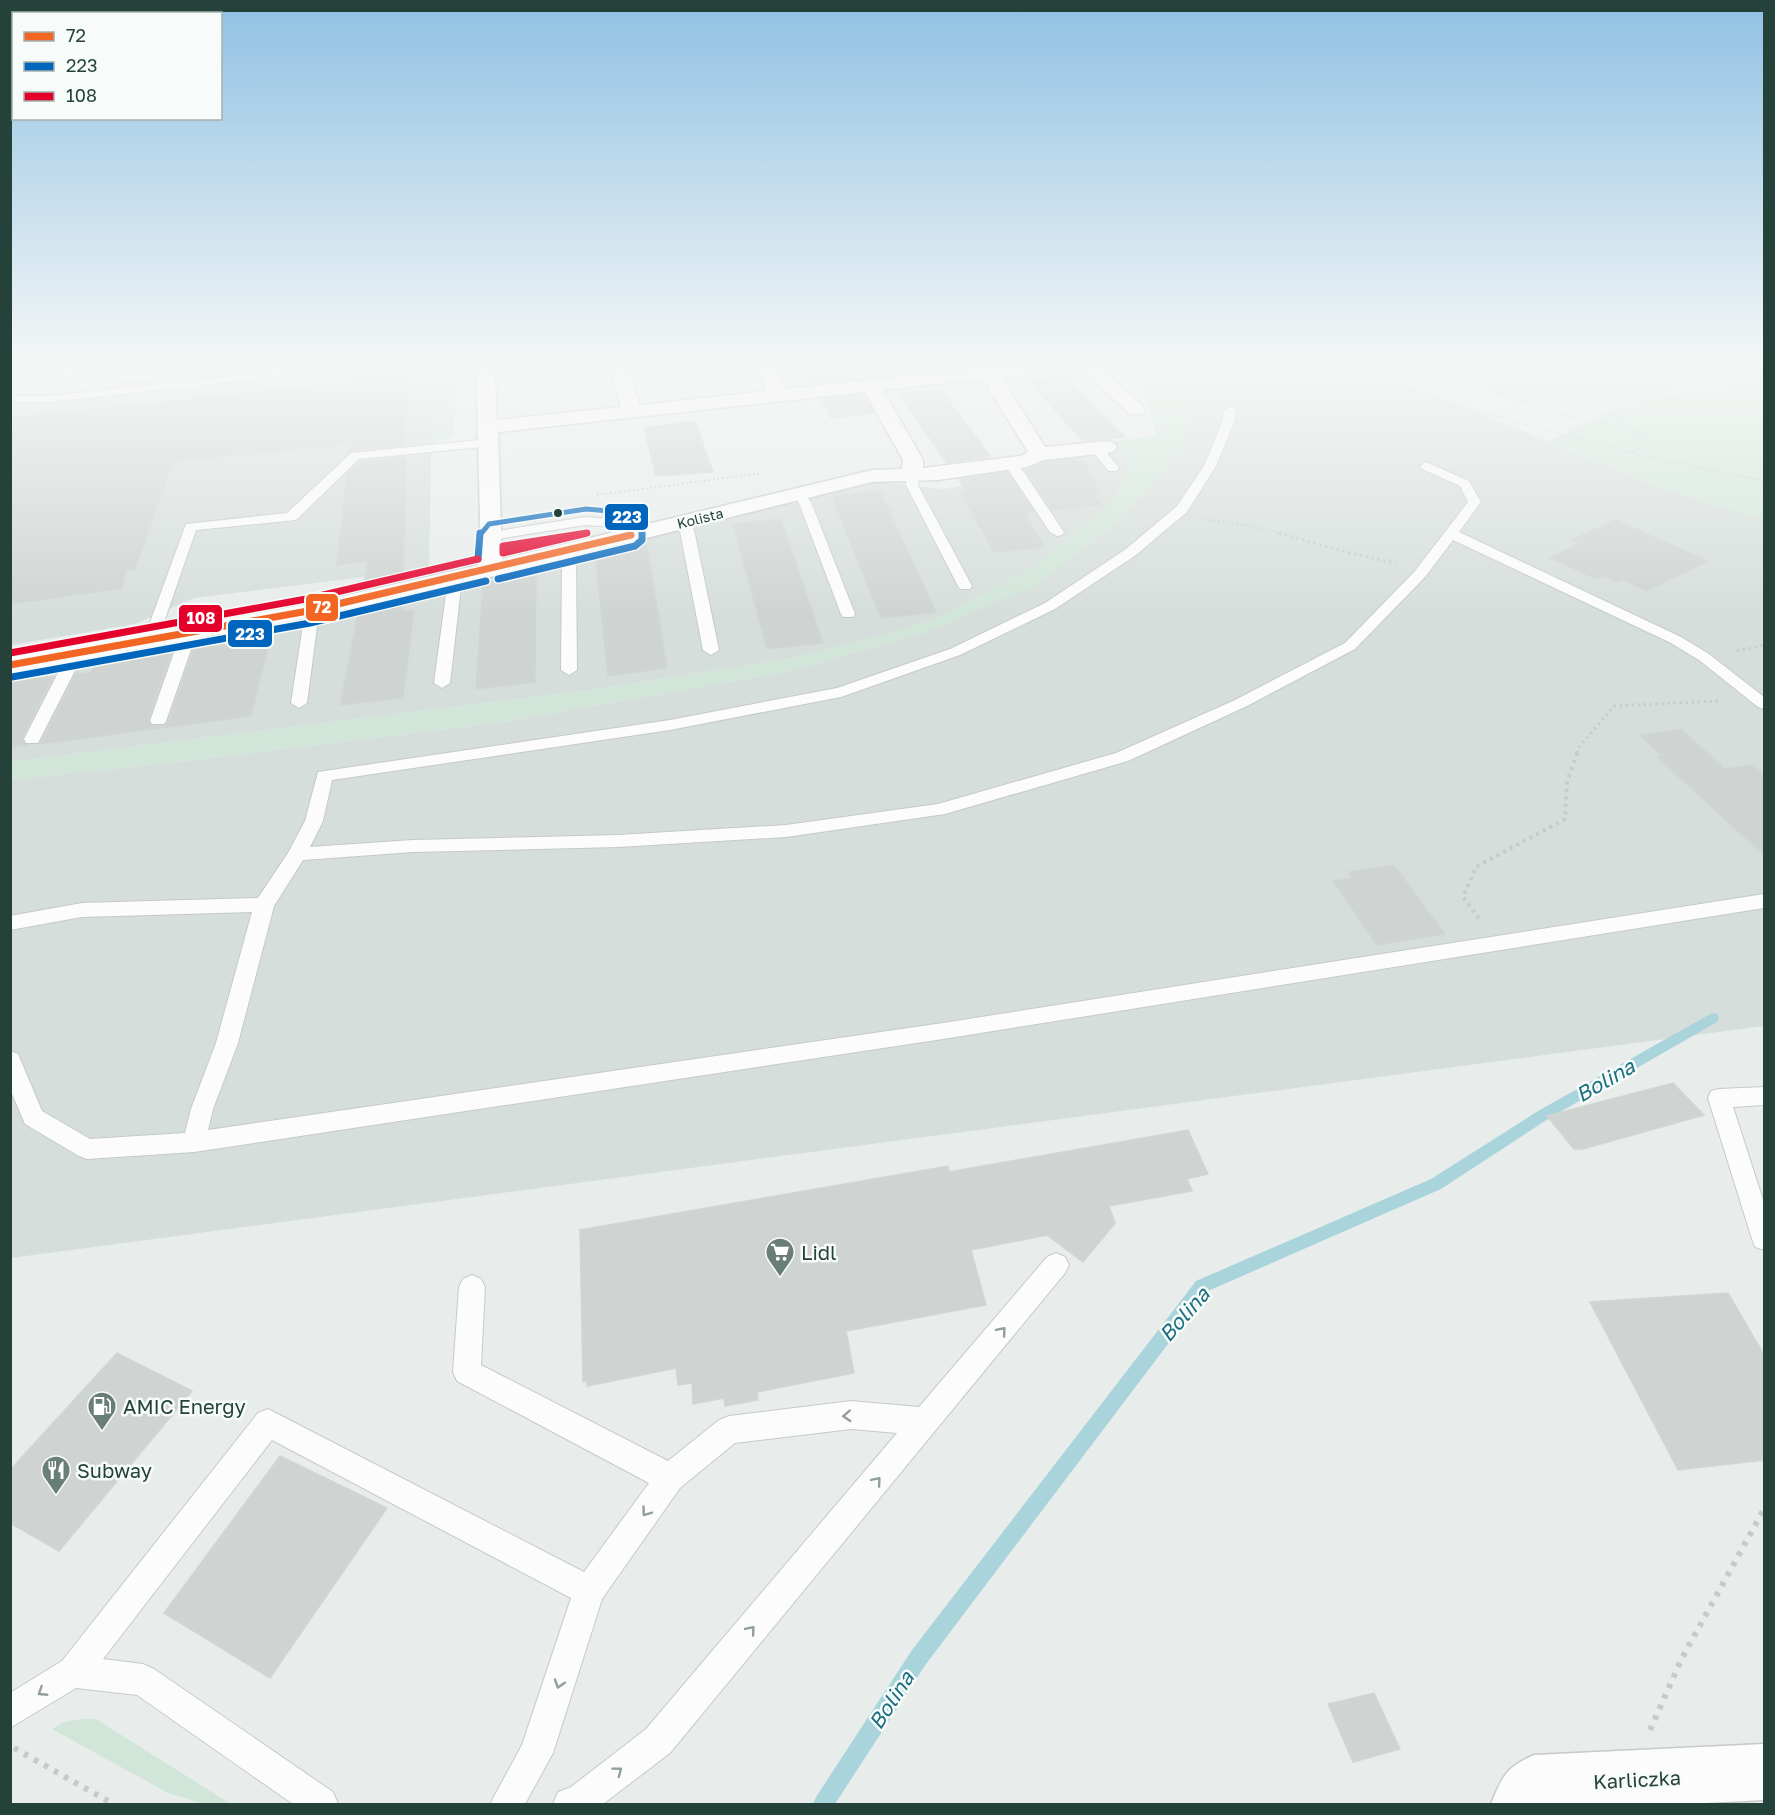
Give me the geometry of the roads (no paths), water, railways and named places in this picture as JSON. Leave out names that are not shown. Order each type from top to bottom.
[{"type":"street","points":[[488,446],[490,570]]},
{"type":"street","points":[[905,446],[913,459],[912,474]]},
{"type":"street","points":[[1034,446],[1039,454]]},
{"type":"street","name":"Kolista","points":[[10,665],[308,611],[490,570],[872,476],[938,474],[1011,465],[1027,461],[1039,454],[1102,448]]},
{"type":"street","name":"Karliczka","points":[[1520,1804],[1534,1784],[1764,1772]]},
{"type":"lane","points":[[155,639],[156,625],[191,527],[291,517],[354,456],[420,446]]},
{"type":"lane","points":[[194,1142],[202,1109],[227,1042],[264,905],[297,854],[314,821],[324,776],[670,725],[841,692],[955,652],[1050,606],[1131,552],[1182,509],[1210,466],[1218,446]]},
{"type":"lane","points":[[1102,448],[1113,468]]},
{"type":"lane","points":[[1011,465],[1058,532]]},
{"type":"lane","points":[[297,854],[413,846],[618,841],[786,831],[939,810],[1122,757],[1241,703],[1350,646],[1424,568],[1475,502],[1465,484],[1426,466]]},
{"type":"lane","points":[[912,474],[912,485],[965,586]]},
{"type":"lane","points":[[797,494],[805,502],[848,614]]},
{"type":"lane","points":[[491,536],[585,521],[617,523],[631,535]]},
{"type":"lane","points":[[681,523],[687,530],[711,650]]},
{"type":"lane","points":[[1450,533],[1676,640],[1704,657],[1761,702]]},
{"type":"lane","points":[[565,552],[568,560],[569,670]]},
{"type":"lane","points":[[442,683],[454,587],[450,579]]},
{"type":"lane","points":[[299,703],[311,619],[308,611]]},
{"type":"lane","points":[[158,721],[185,644],[185,634]]},
{"type":"lane","points":[[32,738],[71,663],[72,654]]},
{"type":"lane","points":[[10,1060],[33,1117],[87,1149],[194,1142],[932,1033],[1764,901]]},
{"type":"lane","points":[[10,923],[82,910],[264,905]]},
{"type":"lane","points":[[1764,1096],[1719,1098],[1764,1239]]},
{"type":"lane","points":[[570,1804],[581,1800],[658,1741],[1056,1265]]},
{"type":"lane","points":[[472,1287],[467,1372],[670,1478]]},
{"type":"lane","points":[[507,1804],[536,1753],[588,1591],[670,1478],[729,1430],[851,1415],[926,1422]]},
{"type":"lane","points":[[10,1712],[73,1672],[268,1423],[588,1591]]},
{"type":"lane","points":[[73,1672],[143,1680],[321,1804]]},
{"type":"waterway","name":"Bolina","points":[[823,1804],[919,1657],[1202,1286],[1436,1184],[1543,1115],[1712,1018]]},
{"type":"place","name":"Lidl","points":[[780,1278]]},
{"type":"place","name":"AMIC Energy","points":[[102,1432]]},
{"type":"place","name":"Subway","points":[[56,1496]]}]
